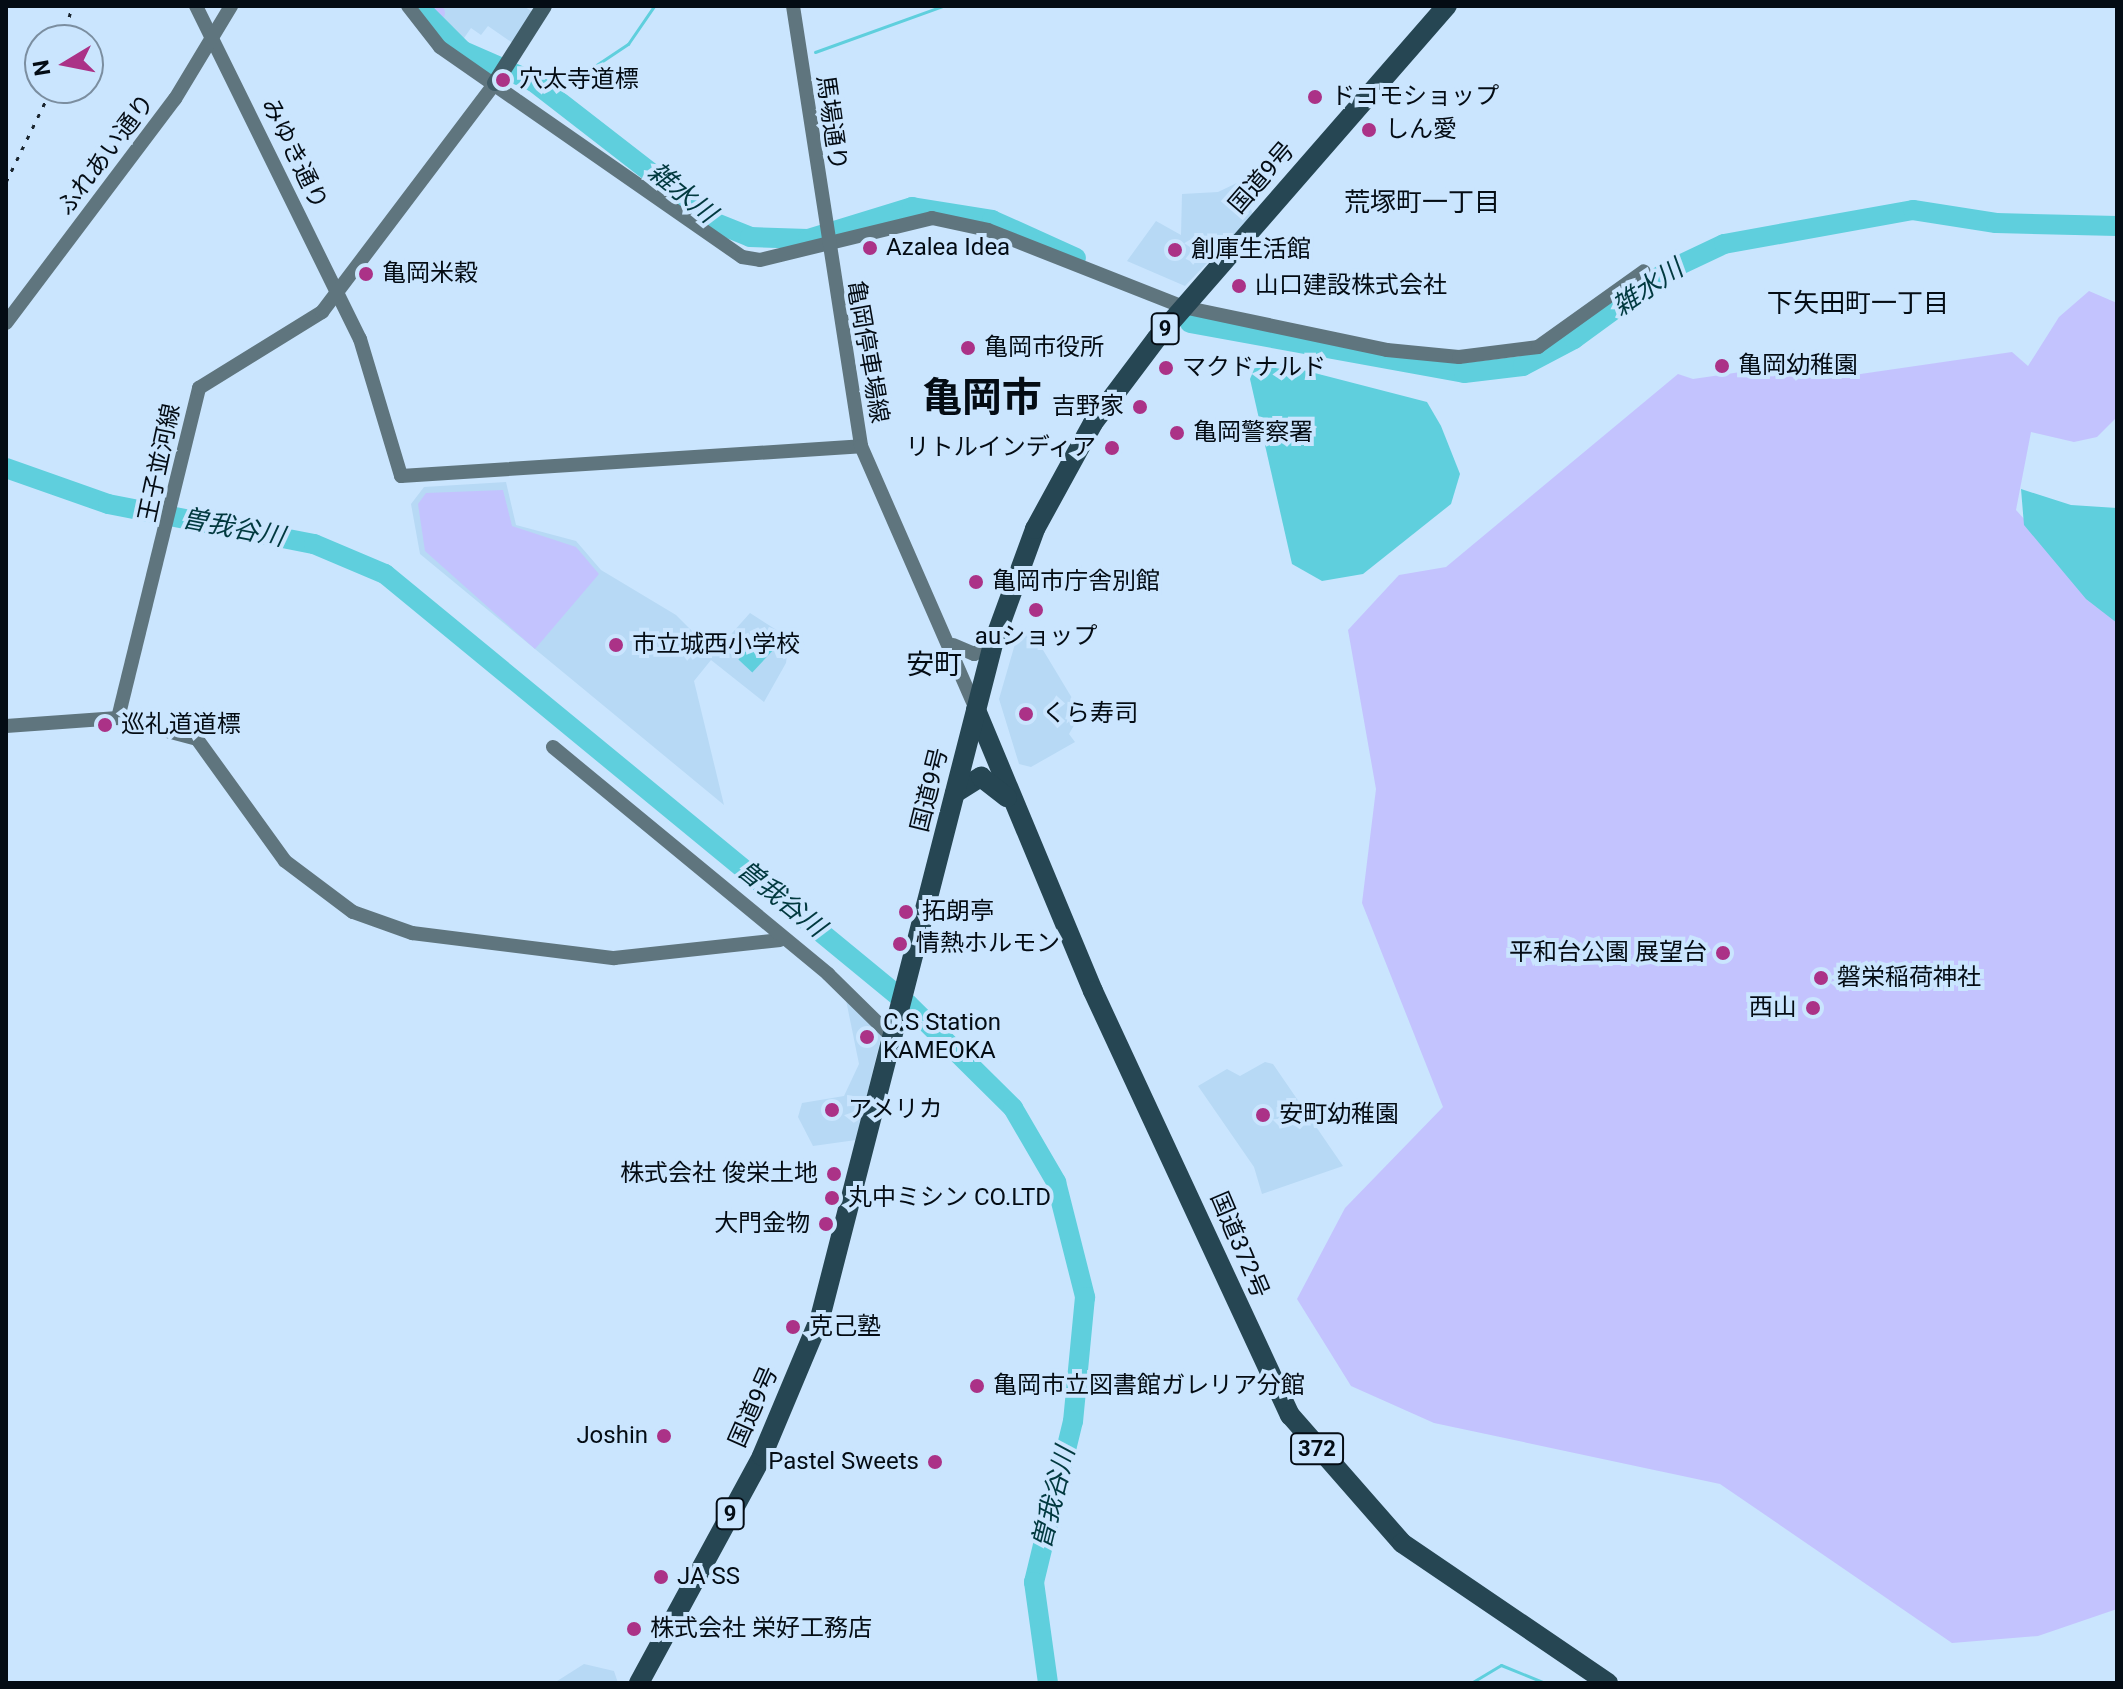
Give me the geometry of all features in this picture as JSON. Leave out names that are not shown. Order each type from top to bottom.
[{"type":"highway","name":"国道9号","points":[[639,1683],[762,1456],[820,1318],[993,644],[1035,529],[1070,462],[1183,307],[1447,6]]},
{"type":"highway","name":"国道372号","points":[[976,709],[1015,807],[1290,1415],[1402,1543],[1608,1683]]},
{"type":"highway","points":[[955,793],[981,777],[1015,807]]},
{"type":"main road","points":[[499,75],[544,6]]},
{"type":"street","name":"みゆき通り","points":[[196,6],[338,291],[371,367],[391,462],[409,480],[861,446]]},
{"type":"street","name":"ふれあい通り","points":[[6,323],[175,99],[231,6]]},
{"type":"street","points":[[408,6],[440,47],[499,75],[733,253],[760,260],[932,218],[988,230],[1183,307],[1387,350],[1509,355],[1565,334],[1644,271]]},
{"type":"street","name":"馬場通り","points":[[793,6],[826,242]]},
{"type":"street","name":"王子並河線","points":[[118,718],[166,538],[199,388],[322,312],[499,75]]},
{"type":"street","name":"亀岡停車場線","points":[[826,242],[861,446],[952,645],[976,709]]},
{"type":"street","points":[[952,645],[974,654],[993,644]]},
{"type":"street","points":[[6,726],[118,718],[197,739],[264,840],[327,897],[370,921],[478,944],[614,958],[780,940]]},
{"type":"street","points":[[553,747],[893,1033]]},
{"type":"shaded area","points":[[432,4],[440,4],[445,13],[443,20],[432,22],[427,17],[427,9]]},
{"type":"shaded area","points":[[422,6],[523,6],[535,13],[514,44],[488,26],[481,35],[471,28],[462,41]]},
{"type":"shaded area","points":[[1241,181],[1253,215],[1185,286],[1127,261],[1156,221],[1181,235],[1182,194],[1218,192]]},
{"type":"shaded area","points":[[2089,291],[2117,303],[2117,417],[2097,437],[2074,442],[2031,432],[2016,510],[2117,622],[2117,1609],[2038,1636],[1952,1643],[1720,1484],[1434,1423],[1351,1386],[1297,1299],[1345,1208],[1443,1107],[1362,903],[1376,789],[1348,630],[1399,575],[1446,567],[1678,374],[1693,379],[1781,366],[1826,379],[2012,352],[2028,366],[2059,317]]},
{"type":"shaded area","points":[[1272,362],[1427,402],[1441,426],[1460,474],[1451,504],[1363,574],[1322,581],[1292,564],[1250,379],[1255,367]]},
{"type":"shaded area","name":"市立城西小学校","points":[[506,482],[516,525],[576,541],[601,570],[676,615],[709,648],[724,642],[750,613],[789,638],[786,663],[764,702],[711,660],[694,681],[724,805],[420,554],[411,504],[424,487]]},
{"type":"shaded area","points":[[2021,489],[2071,505],[2117,508],[2117,623],[2086,599],[2024,525]]},
{"type":"shaded area","points":[[503,490],[512,526],[576,547],[599,574],[535,649],[425,551],[418,504],[426,493]]},
{"type":"shaded area","points":[[1019,630],[1040,645],[1081,713],[1069,734],[1075,742],[1031,767],[1019,764],[999,699]]},
{"type":"shaded area","points":[[765,631],[779,644],[752,672],[738,660]]},
{"type":"shaded area","name":"アメリカ","points":[[846,1000],[882,1033],[856,1140],[813,1146],[798,1117],[802,1103],[844,1096],[859,1064]]},
{"type":"shaded area","name":"安町幼稚園","points":[[1265,1062],[1273,1064],[1343,1166],[1262,1194],[1254,1167],[1198,1086],[1227,1069],[1240,1076]]},
{"type":"shaded area","points":[[584,1664],[614,1671],[618,1683],[554,1683]]},
{"type":"waterway","name":"雑水川","points":[[418,6],[463,51],[534,82],[716,223],[750,237],[808,239],[912,207],[992,220],[1076,258]]},
{"type":"waterway","points":[[550,96],[628,44],[654,6]]},
{"type":"waterway","points":[[815,52],[943,6]]},
{"type":"waterway","name":"雑水川","points":[[1190,323],[1464,373],[1523,366],[1574,339],[1667,271],[1724,244],[1913,210],[1996,223],[2117,226]]},
{"type":"waterway","name":"曽我谷川","points":[[6,468],[108,504],[314,544],[385,574],[908,1004],[1013,1108],[1056,1182],[1085,1297],[1073,1421],[1034,1582],[1048,1683]]},
{"type":"waterway","points":[[1471,1683],[1501,1665],[1545,1683]]},
{"type":"railway","points":[[67,24],[72,6]]},
{"type":"railway","points":[[6,182],[44,104]]},
{"type":"place","name":"穴太寺道標","points":[[503,80]]},
{"type":"place","name":"ドコモショップ","points":[[1315,97]]},
{"type":"place","name":"しん愛","points":[[1369,130]]},
{"type":"place","name":"Azalea Idea","points":[[870,248]]},
{"type":"place","name":"創庫生活館","points":[[1175,250]]},
{"type":"place","name":"亀岡米穀","points":[[366,274]]},
{"type":"place","name":"山口建設株式会社","points":[[1239,286]]},
{"type":"place","name":"亀岡市役所","points":[[968,348]]},
{"type":"place","name":"亀岡幼稚園","points":[[1722,366]]},
{"type":"place","name":"マクドナルド","points":[[1166,368]]},
{"type":"place","name":"吉野家","points":[[1140,407]]},
{"type":"place","name":"亀岡警察署","points":[[1177,433]]},
{"type":"place","name":"リトルインディア","points":[[1112,448]]},
{"type":"place","name":"亀岡市庁舎別館","points":[[976,582]]},
{"type":"place","name":"auショップ","points":[[1036,610]]},
{"type":"place","name":"市立城西小学校","points":[[616,645]]},
{"type":"place","name":"くら寿司","points":[[1026,714]]},
{"type":"place","name":"巡礼道道標","points":[[105,725]]},
{"type":"place","name":"拓朗亭","points":[[906,912]]},
{"type":"place","name":"情熱ホルモン","points":[[900,944]]},
{"type":"place","name":"平和台公園 展望台","points":[[1723,953]]},
{"type":"place","name":"磐栄稲荷神社","points":[[1821,978]]},
{"type":"place","name":"西山","points":[[1813,1008]]},
{"type":"place","name":"C.S Station KAMEOKA","points":[[867,1037]]},
{"type":"place","name":"アメリカ","points":[[832,1110]]},
{"type":"place","name":"安町幼稚園","points":[[1263,1115]]},
{"type":"place","name":"株式会社 俊栄土地","points":[[834,1174]]},
{"type":"place","name":"丸中ミシン CO.LTD","points":[[832,1198]]},
{"type":"place","name":"大門金物","points":[[826,1224]]},
{"type":"place","name":"克己塾","points":[[793,1327]]},
{"type":"place","name":"亀岡市立図書館ガレリア分館","points":[[977,1386]]},
{"type":"place","name":"Joshin","points":[[664,1436]]},
{"type":"place","name":"Pastel Sweets","points":[[935,1462]]},
{"type":"place","name":"JA SS","points":[[661,1577]]},
{"type":"place","name":"株式会社 栄好工務店","points":[[634,1629]]},
{"type":"district","name":"荒塚町一丁目","points":[[1422,203]]},
{"type":"district","name":"下矢田町一丁目","points":[[1858,304]]},
{"type":"district","name":"亀岡市","points":[[982,398]]},
{"type":"district","name":"安町","points":[[934,665]]}]
